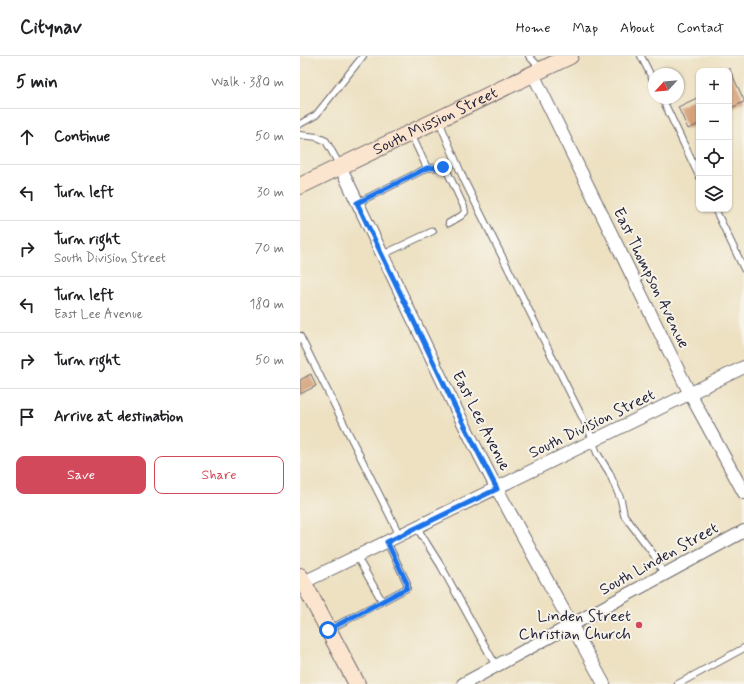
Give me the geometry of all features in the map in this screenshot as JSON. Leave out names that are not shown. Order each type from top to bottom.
[{"type":"main road","name":"South Mission Street","points":[[300,186],[570,56]]},
{"type":"main road","points":[[301,581],[357,684]]},
{"type":"street","name":"East Thompson Avenue","points":[[538,72],[690,394],[744,493]]},
{"type":"street","name":"East Lee Avenue","points":[[340,166],[455,407],[497,489],[604,684]]},
{"type":"street","name":"South Division Street","points":[[301,581],[357,557],[594,442],[744,367]]},
{"type":"street","name":"South Linden Street","points":[[463,684],[744,531]]},
{"type":"lane","points":[[300,124],[316,115],[364,56]]},
{"type":"lane","points":[[529,56],[538,72]]},
{"type":"lane","points":[[641,56],[648,70]]},
{"type":"lane","points":[[665,104],[696,170]]},
{"type":"lane","points":[[438,119],[464,180],[594,442],[596,453],[609,472],[621,500],[624,515],[654,555],[664,575]]},
{"type":"lane","points":[[410,133],[427,168]]},
{"type":"lane","points":[[300,135],[317,137],[326,141],[340,166]]},
{"type":"lane","points":[[357,203],[427,168],[443,167],[448,173],[464,207],[464,212],[461,216],[449,223]]},
{"type":"lane","points":[[716,212],[744,269]]},
{"type":"lane","points":[[382,255],[433,231]]},
{"type":"lane","points":[[300,336],[400,536]]},
{"type":"lane","points":[[417,528],[441,566],[496,666]]},
{"type":"lane","points":[[328,630],[407,588],[407,583],[387,542]]},
{"type":"lane","points":[[357,557],[382,601]]},
{"type":"lane","points":[[678,684],[744,648]]},
{"type":"building","points":[[732,74],[744,100],[744,102],[732,108]]},
{"type":"building","points":[[696,98],[696,125],[688,129],[678,107]]},
{"type":"building","points":[[311,374],[316,386],[300,394],[300,380]]},
{"type":"place","name":"Linden Street Christian Church","points":[[639,625]]},
{"type":"route","points":[[328,630],[407,588],[407,583],[387,542],[497,489],[455,407],[357,203],[427,168],[443,167]]}]
